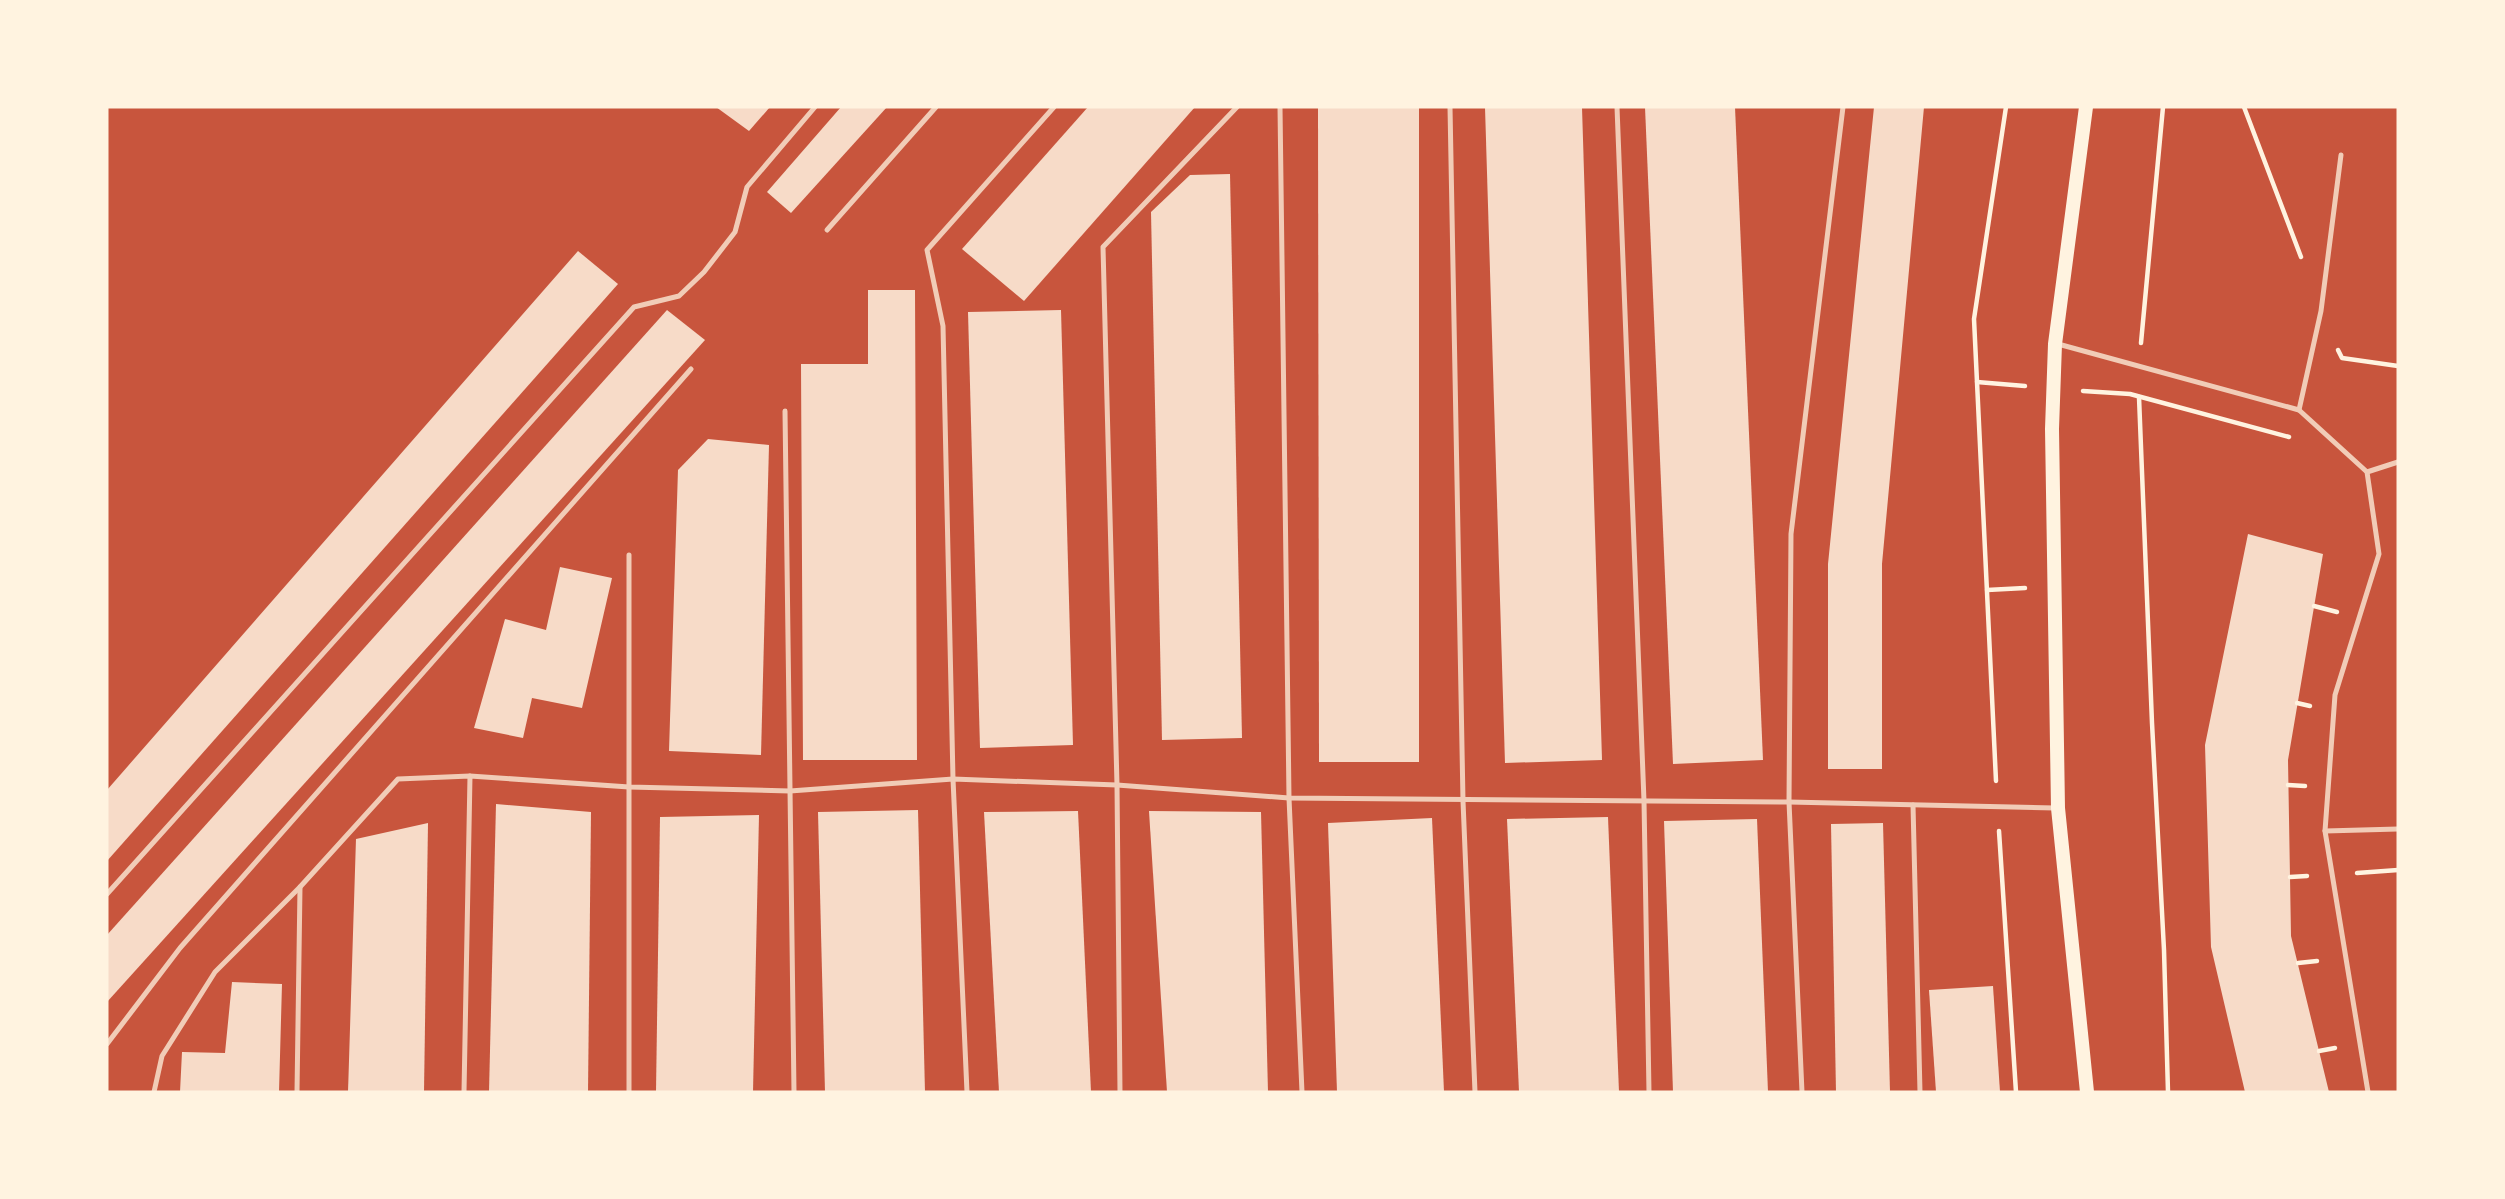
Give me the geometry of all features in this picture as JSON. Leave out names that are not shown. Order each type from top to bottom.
[{"type":"main road","points":[[2086,107],[2055,344],[2052,429],[2059,808],[2087,1092]]},
{"type":"lane","points":[[107,894],[634,307],[679,296],[704,272],[736,232],[747,187],[815,107]]},
{"type":"lane","points":[[827,230],[936,107]]},
{"type":"lane","points":[[967,1092],[953,779],[943,326],[927,250],[1054,107]]},
{"type":"lane","points":[[1121,1092],[1117,785],[1103,247],[1237,107]]},
{"type":"lane","points":[[1280,107],[1289,798],[1302,1092]]},
{"type":"lane","points":[[1450,107],[1462,801],[1475,1092]]},
{"type":"lane","points":[[1617,107],[1644,801],[1649,1092]]},
{"type":"lane","points":[[1802,1092],[1789,802],[1791,534],[1842,108]]},
{"type":"lane","points":[[2299,410],[2321,311],[2341,155]]},
{"type":"lane","points":[[2055,344],[2299,410],[2367,472],[2379,554],[2336,695],[2325,831],[2368,1092]]},
{"type":"lane","points":[[107,1044],[180,948],[691,369]]},
{"type":"lane","points":[[785,411],[794,1092]]},
{"type":"lane","points":[[2367,472],[2398,462]]},
{"type":"lane","points":[[629,555],[629,1092]]},
{"type":"lane","points":[[154,1092],[162,1056],[215,972],[300,887],[398,779],[470,776],[629,787],[790,791],[953,779],[1117,785],[1289,798],[1789,802],[2059,808]]},
{"type":"lane","points":[[464,1092],[470,776]]},
{"type":"lane","points":[[1913,805],[1920,1092]]},
{"type":"lane","points":[[2325,831],[2398,829]]},
{"type":"lane","points":[[297,1092],[300,887]]},
{"type":"path","points":[[2007,107],[1974,319],[1997,807],[2016,1092]]},
{"type":"path","points":[[2163,107],[2139,365],[2168,1092]]},
{"type":"path","points":[[2314,606],[2339,612]]},
{"type":"path","points":[[2288,785],[2307,787]]},
{"type":"path","points":[[2290,877],[2312,876]]},
{"type":"path","points":[[2298,963],[2317,961]]},
{"type":"path","points":[[2319,1051],[2341,1048]]},
{"type":"building","points":[[716,107],[770,107],[749,131]]},
{"type":"building","points":[[841,107],[887,107],[791,213],[767,192]]},
{"type":"building","points":[[1088,107],[1195,107],[1024,301],[962,249]]},
{"type":"building","points":[[1318,107],[1419,107],[1419,762],[1319,762]]},
{"type":"building","points":[[1485,107],[1582,107],[1602,760],[1505,763]]},
{"type":"building","points":[[1645,107],[1735,107],[1763,760],[1673,764]]},
{"type":"building","points":[[1874,107],[1924,107],[1882,564],[1882,769],[1828,769],[1828,564]]},
{"type":"building","points":[[1230,174],[1242,738],[1162,740],[1151,212],[1190,175]]},
{"type":"building","points":[[578,251],[618,284],[107,861],[107,790]]},
{"type":"building","points":[[868,290],[915,290],[917,760],[803,760],[801,364],[868,364]]},
{"type":"building","points":[[667,310],[705,340],[107,1002],[107,935]]},
{"type":"building","points":[[1061,310],[1073,745],[980,748],[968,312]]},
{"type":"building","points":[[708,439],[769,445],[761,755],[669,751],[678,470]]},
{"type":"building","points":[[2248,534],[2323,554],[2288,760],[2291,936],[2329,1092],[2245,1092],[2211,947],[2205,745]]},
{"type":"building","points":[[560,567],[612,578],[582,708],[532,698],[523,738],[474,728],[505,619],[546,630]]},
{"type":"building","points":[[496,804],[591,812],[588,1092],[489,1092]]},
{"type":"building","points":[[918,810],[925,1092],[825,1092],[818,812]]},
{"type":"building","points":[[1078,811],[1091,1092],[999,1092],[984,812]]},
{"type":"building","points":[[1149,811],[1261,812],[1268,1092],[1167,1092]]},
{"type":"building","points":[[759,815],[753,1092],[656,1092],[660,817]]},
{"type":"building","points":[[1608,817],[1619,1092],[1519,1092],[1507,819]]},
{"type":"building","points":[[1432,818],[1444,1092],[1337,1092],[1328,823]]},
{"type":"building","points":[[1757,819],[1768,1092],[1673,1092],[1664,821]]},
{"type":"building","points":[[428,823],[424,1092],[348,1092],[356,839]]},
{"type":"building","points":[[1883,823],[1890,1092],[1836,1092],[1831,824]]},
{"type":"building","points":[[232,982],[282,984],[279,1092],[180,1092],[182,1052],[225,1053]]},
{"type":"building","points":[[1993,986],[2000,1092],[1936,1092],[1929,990]]}]
